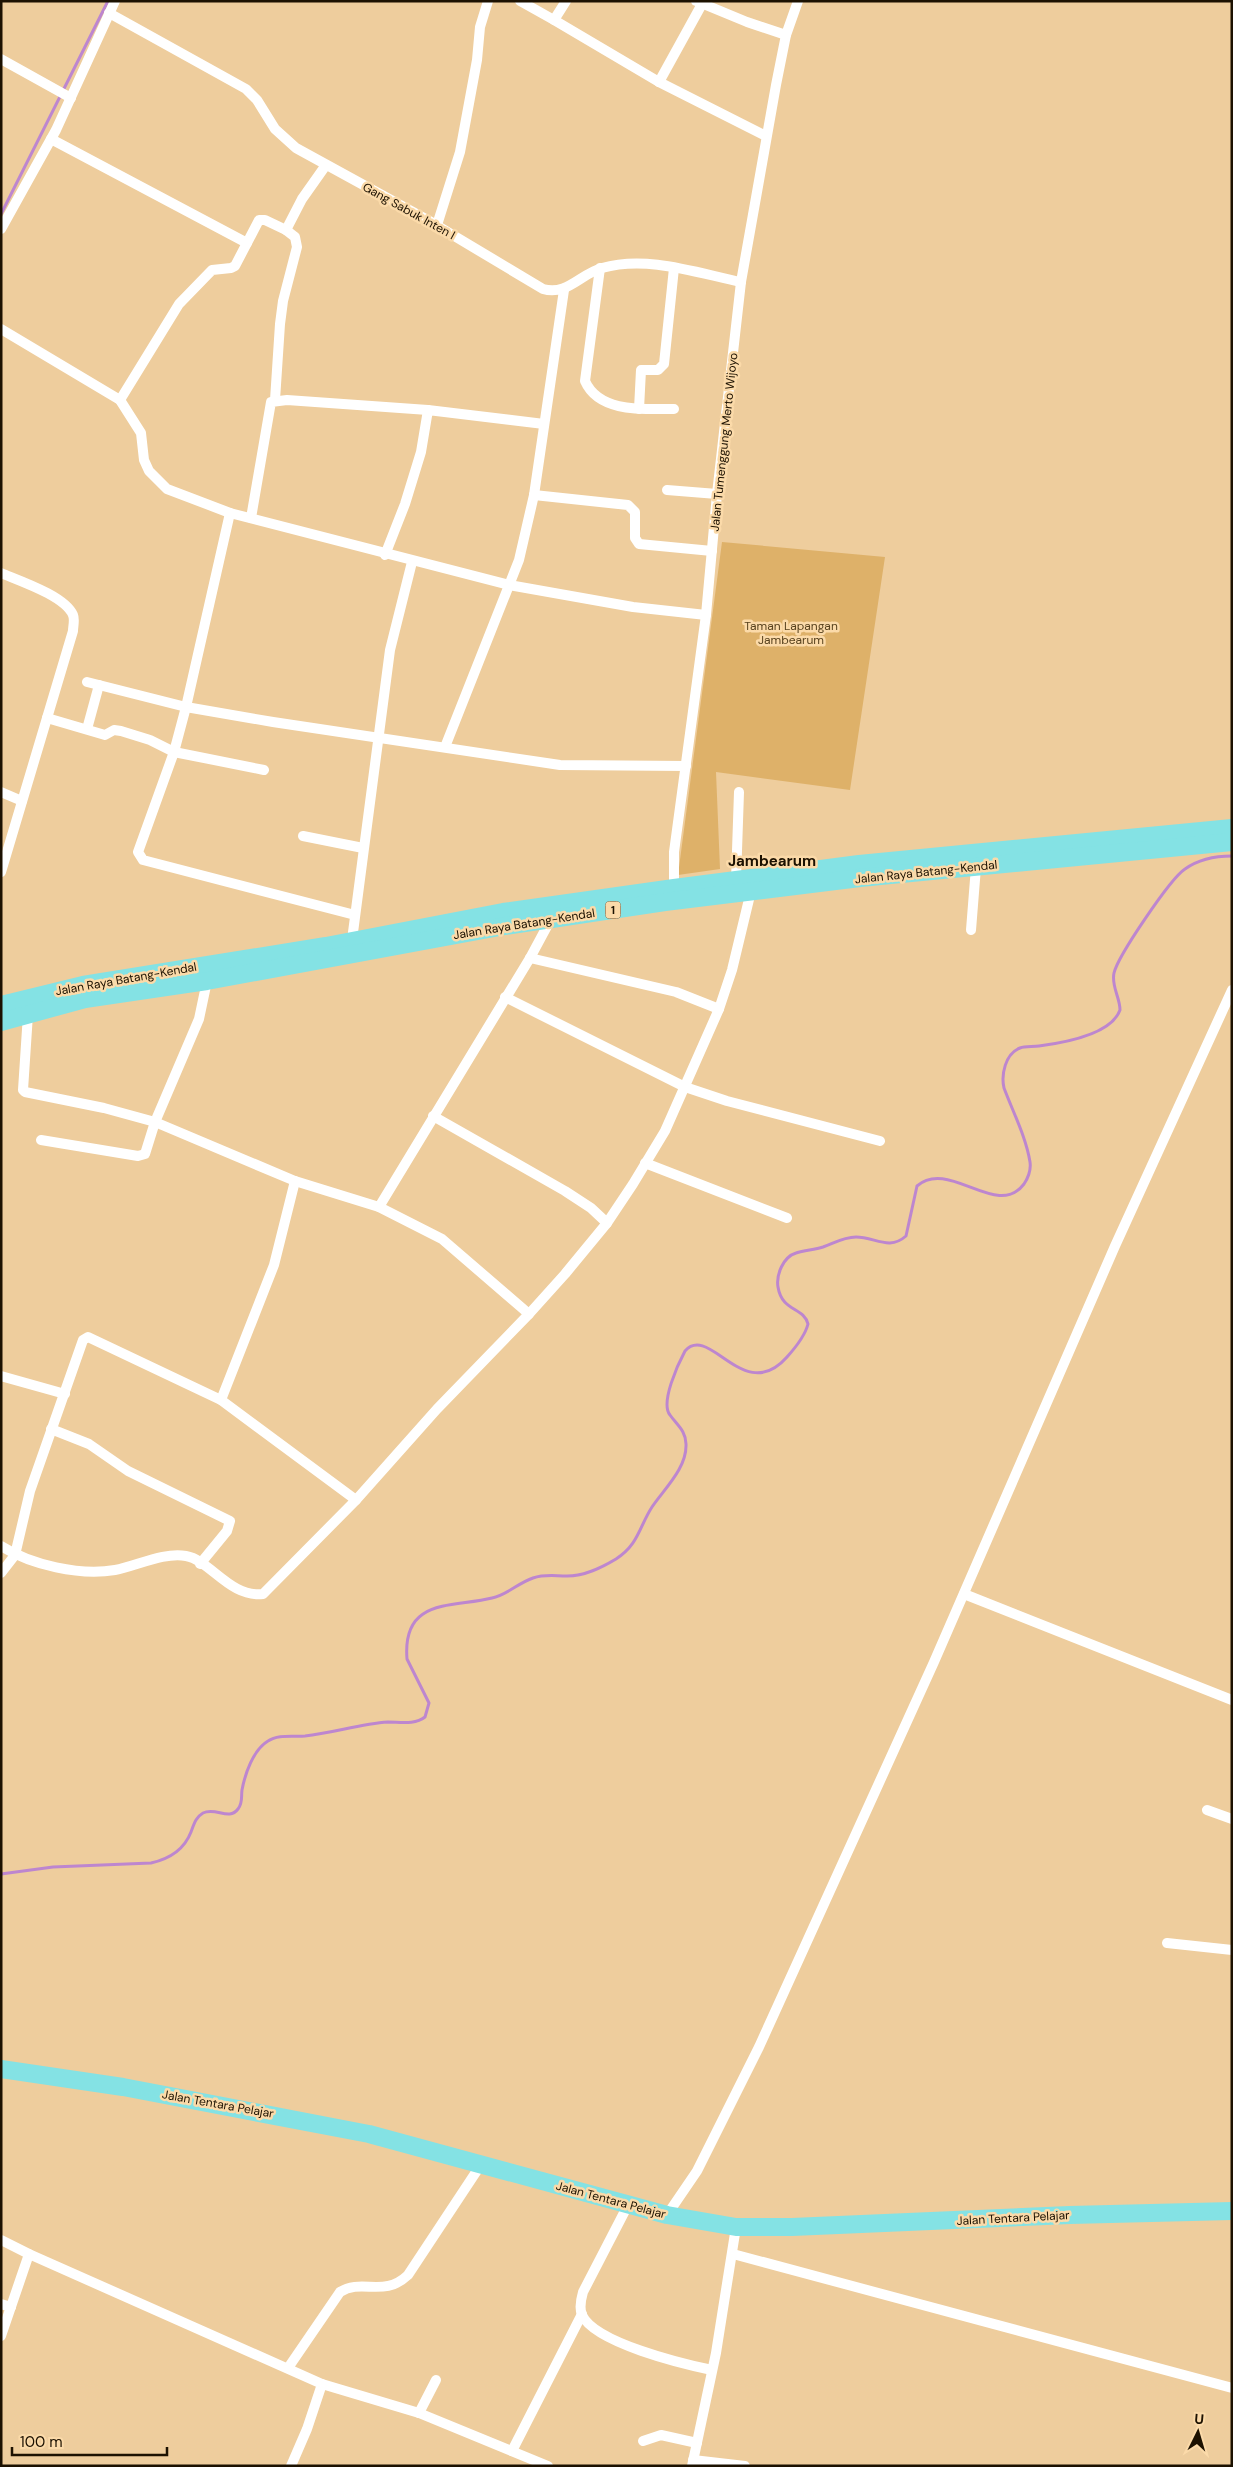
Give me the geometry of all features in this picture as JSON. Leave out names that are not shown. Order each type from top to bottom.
[{"type":"highway","name":"Jalan Raya Batang-Kendal","points":[[1,1022],[85,999],[207,981],[391,940],[503,912],[859,864],[1232,828]]},
{"type":"highway","name":"Jalan Raya Batang-Kendal","points":[[1,1005],[82,985],[352,940],[391,940],[751,891],[1232,842]]},
{"type":"highway","name":"Jalan Tentara Pelajar","points":[[1,2069],[123,2087],[369,2134],[480,2166],[667,2215],[736,2227],[792,2227],[1070,2215],[1232,2212]]},
{"type":"street","points":[[1,229],[51,139],[67,96],[115,1]]},
{"type":"street","points":[[437,225],[460,152],[477,60],[480,27],[488,1]]},
{"type":"street","points":[[520,1],[659,82],[766,136]]},
{"type":"street","points":[[554,20],[566,1]]},
{"type":"street","name":"Jalan Tumenggung Merto Wijoyo","points":[[674,888],[674,852],[706,615],[717,494],[742,282],[766,136],[786,35],[798,1]]},
{"type":"street","points":[[659,82],[699,3],[786,35]]},
{"type":"street","name":"Gang Sabuk Inten I","points":[[109,13],[246,89],[257,100],[275,129],[296,148],[437,225],[543,289],[552,292],[564,290]]},
{"type":"street","points":[[1,59],[67,96]]},
{"type":"street","points":[[51,139],[247,243]]},
{"type":"street","points":[[286,230],[302,199],[326,165]]},
{"type":"street","points":[[120,400],[179,304],[212,270],[235,266],[259,220],[265,220],[286,230],[295,237],[297,242],[283,301],[275,400]]},
{"type":"street","points":[[445,747],[519,560],[534,495],[564,290],[583,275],[600,268],[627,262],[674,268],[742,282]]},
{"type":"street","points":[[600,268],[585,381],[593,393],[607,404],[639,409],[674,409]]},
{"type":"street","points":[[639,409],[639,372],[643,369],[658,370],[664,364],[674,268]]},
{"type":"street","points":[[1,329],[120,400],[141,433],[144,460],[150,471],[167,489],[230,513],[412,562],[509,585],[633,607],[706,615]]},
{"type":"street","points":[[251,518],[269,405],[275,400],[428,410],[544,424]]},
{"type":"street","points":[[385,554],[405,504],[421,452],[428,410]]},
{"type":"street","points":[[667,490],[717,494]]},
{"type":"street","points":[[534,495],[628,505],[635,512],[635,538],[639,544],[712,551]]},
{"type":"street","points":[[230,513],[174,752],[138,852],[143,860],[355,915]]},
{"type":"street","points":[[352,940],[362,848],[380,737],[383,694],[390,650],[412,562]]},
{"type":"street","points":[[1,573],[55,598],[64,604],[73,615],[73,631],[1,872]]},
{"type":"street","points":[[87,682],[186,706],[273,722],[560,765],[686,766]]},
{"type":"street","points":[[87,729],[99,685]]},
{"type":"street","points":[[47,718],[105,735],[114,730],[121,730],[150,740],[174,752],[264,770]]},
{"type":"street","points":[[1,792],[22,801]]},
{"type":"street","points":[[736,880],[739,792]]},
{"type":"street","points":[[303,836],[362,848]]},
{"type":"street","points":[[971,930],[976,867]]},
{"type":"street","points":[[1,1546],[15,1555],[34,1562],[76,1570],[114,1570],[159,1558],[186,1556],[198,1560],[200,1564],[222,1581],[246,1593],[263,1594],[356,1500],[437,1409],[529,1314],[565,1274],[607,1222],[664,1131],[719,1009],[732,970],[751,891]]},
{"type":"street","points":[[379,1207],[432,1116],[530,958],[550,919]]},
{"type":"street","points":[[530,958],[676,992],[719,1009]]},
{"type":"street","points":[[41,1140],[142,1156],[148,1150],[154,1122],[199,1019],[207,981]]},
{"type":"street","points":[[667,2215],[697,2171],[759,2047],[964,1594],[1115,1246],[1228,1009],[1232,990]]},
{"type":"street","points":[[505,997],[685,1087],[727,1101],[880,1141]]},
{"type":"street","points":[[28,1014],[23,1090],[25,1092],[104,1108],[154,1122],[294,1182],[379,1207],[442,1240],[529,1314]]},
{"type":"street","points":[[432,1116],[565,1191],[591,1208],[607,1222]]},
{"type":"street","points":[[645,1163],[787,1218]]},
{"type":"street","points":[[221,1400],[274,1265],[294,1182]]},
{"type":"street","points":[[1,1573],[15,1555],[30,1491],[50,1430],[65,1394],[83,1340],[89,1336],[221,1400],[356,1500]]},
{"type":"street","points":[[1,1376],[65,1394]]},
{"type":"street","points":[[50,1430],[89,1444],[128,1471],[230,1521],[227,1530],[200,1564]]},
{"type":"street","points":[[964,1594],[1232,1700]]},
{"type":"street","points":[[1207,1810],[1232,1819]]},
{"type":"street","points":[[1167,1942],[1232,1950]]},
{"type":"street","points":[[288,2368],[340,2292],[347,2288],[390,2287],[408,2275],[480,2166]]},
{"type":"street","points":[[628,2205],[582,2292],[580,2304],[582,2314],[589,2325],[601,2335],[679,2363],[712,2370]]},
{"type":"street","points":[[736,2227],[712,2370],[693,2463],[745,2466]]},
{"type":"street","points":[[1,2240],[322,2384],[419,2413],[548,2466]]},
{"type":"street","points":[[1,2336],[6,2306],[29,2254]]},
{"type":"street","points":[[732,2254],[1232,2388]]},
{"type":"street","points":[[512,2451],[582,2314]]},
{"type":"street","points":[[419,2413],[436,2380]]},
{"type":"street","points":[[291,2466],[307,2429],[322,2384]]},
{"type":"street","points":[[643,2441],[660,2435],[697,2443]]},
{"type":"green space","name":"Taman Lapangan Jambearum","points":[[722,542],[885,557],[850,790],[716,772],[720,869],[678,875]]},
{"type":"waterway","points":[[1,214],[108,1]]},
{"type":"waterway","points":[[1,1874],[53,1867],[151,1863],[170,1856],[184,1844],[196,1821],[203,1813],[231,1814],[240,1807],[243,1784],[248,1770],[258,1750],[268,1741],[281,1737],[315,1735],[378,1723],[412,1722],[425,1717],[429,1703],[407,1659],[408,1639],[413,1625],[421,1615],[447,1605],[497,1596],[537,1577],[574,1576],[593,1571],[624,1553],[638,1535],[652,1507],[683,1461],[686,1439],[670,1415],[667,1409],[667,1402],[671,1383],[685,1351],[695,1345],[705,1347],[742,1369],[756,1373],[771,1370],[794,1349],[808,1324],[802,1315],[784,1301],[778,1287],[781,1267],[791,1255],[852,1237],[888,1243],[900,1240],[906,1236],[917,1186],[930,1179],[943,1179],[1000,1196],[1013,1193],[1024,1184],[1029,1173],[1030,1162],[1022,1134],[1004,1088],[1005,1065],[1011,1055],[1020,1048],[1060,1043],[1085,1036],[1107,1026],[1115,1019],[1120,1010],[1113,978],[1114,973],[1134,935],[1157,902],[1185,869],[1207,859],[1232,856]]},
{"type":"district","name":"Jambearum","points":[[772,861]]}]
